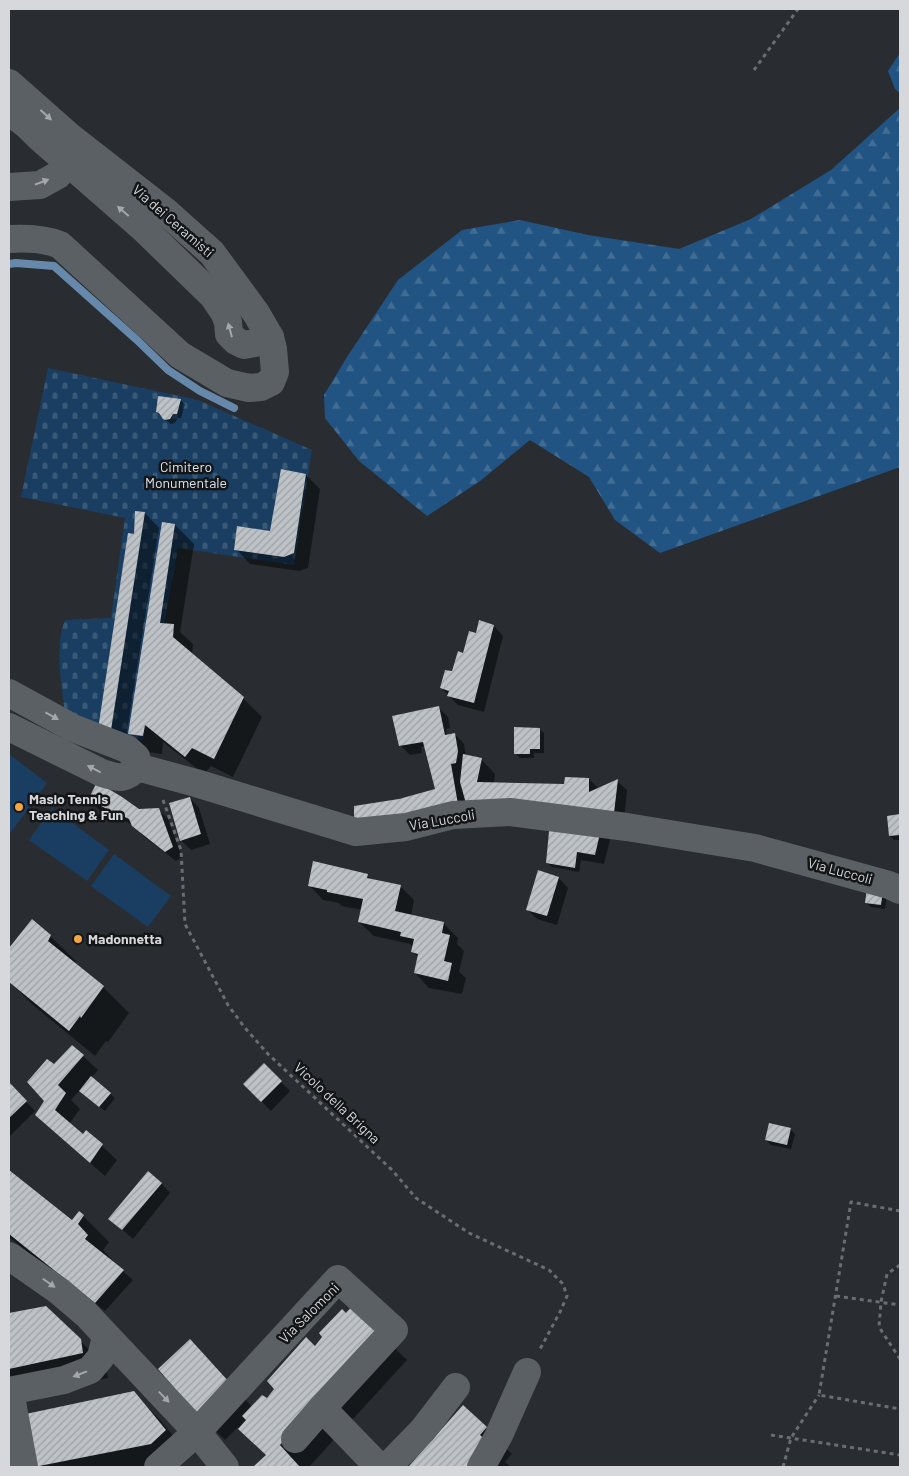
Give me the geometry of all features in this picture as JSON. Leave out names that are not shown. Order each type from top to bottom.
[{"type":"street","name":"Via dei Ceramisti","points":[[9,83],[69,136],[166,211],[212,253],[256,313],[270,337],[275,372],[271,382],[261,387],[249,388],[227,383],[180,355],[60,246],[49,240],[9,238]]},
{"type":"street","points":[[9,111],[144,229],[213,296],[224,312],[228,322],[229,334],[232,338],[244,345],[270,337]]},
{"type":"street","points":[[9,187],[40,185],[58,175],[68,162]]},
{"type":"street","points":[[9,693],[73,728],[127,750],[136,757],[137,767],[131,774],[122,778],[102,773],[9,728]]},
{"type":"street","name":"Via Luccoli","points":[[137,767],[356,832],[406,827],[453,816],[510,812],[627,827],[755,848],[889,885],[900,890]]},
{"type":"street","points":[[9,1256],[59,1291],[86,1314],[197,1432],[224,1467]]},
{"type":"street","name":"Via Salomoni","points":[[197,1432],[338,1280],[394,1330],[295,1439]]},
{"type":"street","points":[[24,1467],[9,1391],[64,1380],[90,1370],[101,1357],[106,1337]]},
{"type":"street","points":[[481,1467],[499,1435],[527,1372]]},
{"type":"street","points":[[387,1467],[423,1430],[456,1387]]},
{"type":"street","points":[[322,1408],[379,1467]]},
{"type":"street","points":[[158,1467],[197,1432]]},
{"type":"path","points":[[754,70],[798,9]]},
{"type":"path","name":"Vicolo della Brigna","points":[[166,775],[162,795],[180,850],[185,924],[228,1005],[239,1020],[268,1054],[392,1170],[416,1198],[469,1232],[549,1270],[563,1284],[567,1296],[527,1372]]},
{"type":"path","points":[[783,1467],[791,1438],[819,1395],[851,1202],[900,1210]]},
{"type":"path","points":[[900,1265],[887,1274],[881,1302],[879,1327],[900,1359]]},
{"type":"path","points":[[836,1296],[900,1304]]},
{"type":"path","points":[[819,1395],[900,1409]]},
{"type":"path","points":[[771,1435],[900,1455]]},
{"type":"green space","points":[[900,53],[900,93],[895,89],[888,71]]},
{"type":"green space","points":[[900,108],[900,467],[660,553],[615,520],[589,477],[530,440],[480,481],[427,516],[359,461],[325,418],[324,395],[398,280],[462,230],[520,220],[588,235],[679,249],[751,219],[831,170]]},
{"type":"green space","name":"Cimitero Monumentale","points":[[48,368],[198,400],[312,450],[294,565],[178,548],[143,740],[97,734],[65,715],[59,655],[65,620],[111,618],[125,518],[21,497]]},
{"type":"green space","name":"Masio Tennis Teaching & Fun","points":[[9,754],[47,783],[11,832],[9,830]]},
{"type":"green space","points":[[52,808],[109,850],[87,881],[29,840]]},
{"type":"green space","points":[[114,854],[171,896],[148,927],[91,886]]},
{"type":"building","points":[[158,396],[181,399],[177,414],[173,414],[170,419],[163,419],[156,412]]},
{"type":"building","points":[[281,469],[306,474],[294,553],[284,557],[234,550],[237,526],[270,531]]},
{"type":"building","points":[[135,511],[145,512],[111,730],[98,729],[128,533],[134,534]]},
{"type":"building","points":[[162,522],[175,524],[160,623],[174,624],[173,637],[244,697],[214,759],[192,748],[185,757],[145,725],[143,736],[128,734]]},
{"type":"building","points":[[479,620],[494,625],[474,703],[447,696],[449,691],[440,688],[445,670],[452,671],[458,651],[463,653],[469,631],[476,633]]},
{"type":"building","points":[[439,706],[445,735],[455,733],[458,751],[456,763],[451,764],[459,810],[354,823],[354,806],[399,799],[435,789],[423,742],[399,746],[392,716]]},
{"type":"building","points":[[514,727],[540,728],[540,749],[530,749],[530,754],[514,754]]},
{"type":"building","points":[[463,754],[482,758],[477,782],[564,784],[565,777],[589,778],[589,792],[618,779],[614,813],[467,807],[460,782]]},
{"type":"building","points":[[97,782],[139,809],[159,808],[173,847],[165,852],[132,826],[129,819],[88,800]]},
{"type":"building","points":[[190,797],[201,834],[180,841],[169,803]]},
{"type":"building","points":[[900,814],[900,835],[889,836],[887,816]]},
{"type":"building","points":[[550,821],[601,829],[595,855],[577,852],[575,868],[546,863]]},
{"type":"building","points":[[313,861],[368,874],[367,878],[401,885],[395,911],[444,922],[442,933],[450,935],[444,961],[452,963],[448,981],[414,973],[418,954],[411,952],[414,939],[400,936],[401,932],[358,922],[363,899],[308,886]]},
{"type":"building","points":[[538,870],[559,877],[547,916],[526,910]]},
{"type":"building","points":[[867,888],[883,890],[881,905],[865,903]]},
{"type":"building","points":[[32,919],[51,935],[48,941],[104,986],[69,1031],[9,982],[9,948]]},
{"type":"building","points":[[72,1045],[84,1055],[58,1085],[66,1093],[55,1110],[83,1134],[86,1130],[103,1144],[90,1163],[35,1115],[44,1101],[27,1082],[47,1059],[54,1064]]},
{"type":"building","points":[[264,1063],[282,1081],[261,1102],[243,1084]]},
{"type":"building","points":[[91,1076],[111,1093],[99,1107],[79,1091]]},
{"type":"building","points":[[9,1082],[27,1101],[9,1118]]},
{"type":"building","points":[[769,1123],[791,1128],[787,1145],[765,1140]]},
{"type":"building","points":[[9,1170],[72,1220],[79,1211],[84,1215],[78,1224],[88,1235],[85,1239],[124,1270],[95,1303],[9,1234]]},
{"type":"building","points":[[148,1171],[162,1183],[122,1230],[108,1219]]},
{"type":"building","points":[[353,1305],[382,1334],[280,1445],[300,1467],[253,1467],[266,1455],[238,1429],[246,1420],[242,1416],[262,1395],[267,1398],[274,1389],[267,1381],[306,1337],[315,1346],[322,1337],[319,1333],[342,1309],[346,1313]]},
{"type":"building","points":[[46,1306],[81,1339],[83,1353],[9,1369],[9,1313]]},
{"type":"building","points":[[190,1339],[231,1384],[198,1415],[158,1369]]},
{"type":"building","points":[[134,1391],[166,1430],[151,1444],[34,1467],[21,1415]]},
{"type":"building","points":[[463,1405],[487,1427],[480,1435],[490,1444],[471,1467],[408,1467]]},
{"type":"waterway","points":[[9,264],[54,266],[168,370],[200,391],[234,408]]},
{"type":"place","name":"Masio Tennis Teaching & Fun","points":[[19,807]]},
{"type":"place","name":"Madonnetta","points":[[78,939]]}]
